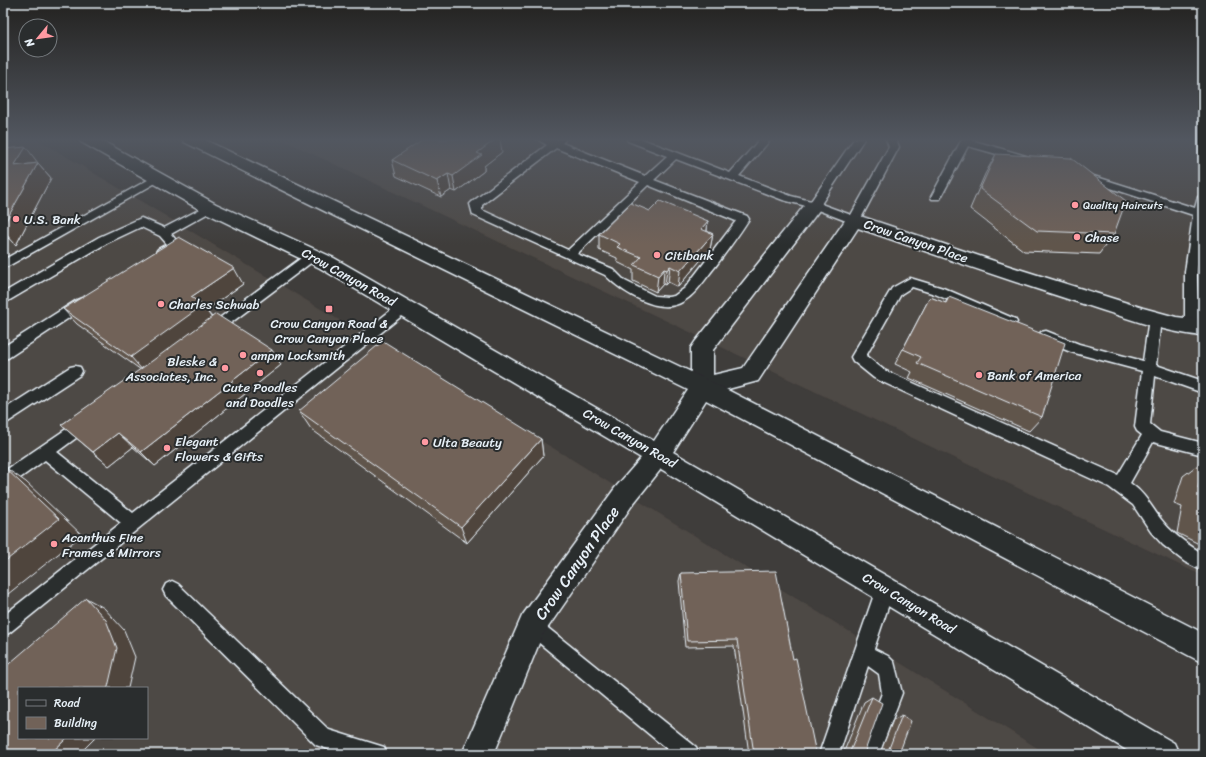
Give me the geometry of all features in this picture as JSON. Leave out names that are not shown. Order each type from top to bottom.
[{"type":"main road","name":"Crow Canyon Road","points":[[150,174],[210,208],[312,256],[404,307],[658,455],[1163,754]]},
{"type":"main road","points":[[263,174],[702,387],[1203,648]]},
{"type":"main road","points":[[702,387],[702,348],[814,205]]},
{"type":"main road","name":"Crow Canyon Place","points":[[478,754],[532,626],[624,496],[658,455],[702,387],[750,375],[854,220],[1014,276],[1155,318],[1198,328]]},
{"type":"lane","points":[[515,174],[476,204],[478,212],[569,255],[609,272],[621,284],[653,300],[668,302],[678,299],[689,291],[743,220],[632,174]]},
{"type":"lane","points":[[569,255],[654,174]]},
{"type":"lane","points":[[725,174],[787,198],[814,205],[854,220],[879,174]]},
{"type":"lane","points":[[814,205],[835,174]]},
{"type":"lane","points":[[936,197],[948,174]]},
{"type":"lane","points":[[1080,174],[1199,213]]},
{"type":"lane","points":[[3,265],[157,178]]},
{"type":"lane","points":[[1198,328],[1197,273],[1199,213],[1203,197]]},
{"type":"lane","points":[[164,233],[210,208]]},
{"type":"lane","points":[[3,299],[103,240],[141,222],[164,233],[174,245],[154,257]]},
{"type":"lane","points":[[201,339],[312,256]]},
{"type":"lane","points":[[1019,326],[939,291],[910,282],[896,291],[858,358],[879,374],[1106,476],[1121,485],[1141,503],[1154,523],[1168,539],[1186,553],[1203,563]]},
{"type":"lane","points":[[3,354],[95,295]]},
{"type":"lane","points":[[3,627],[404,307]]},
{"type":"lane","points":[[1155,318],[1142,427],[1156,437],[1203,449]]},
{"type":"lane","points":[[1033,331],[1076,348],[1149,368],[1203,387]]},
{"type":"lane","points":[[3,418],[75,371]]},
{"type":"lane","points":[[3,481],[98,414]]},
{"type":"lane","points":[[1121,485],[1151,432]]},
{"type":"lane","points":[[46,452],[133,523]]},
{"type":"lane","points":[[829,754],[885,589]]},
{"type":"lane","points":[[172,590],[323,738],[377,754]]},
{"type":"lane","points":[[532,626],[689,754]]},
{"type":"lane","points":[[863,653],[887,669],[892,693],[869,754]]},
{"type":"shaded area","points":[[3,174],[96,174],[568,457],[1047,754],[3,754]]},
{"type":"shaded area","points":[[356,174],[1203,174],[1203,576]]},
{"type":"building","points":[[3,174],[32,174],[3,226]]},
{"type":"building","points":[[423,174],[447,174],[437,181]]},
{"type":"building","points":[[987,174],[1092,174],[1126,201],[1114,234],[1037,231],[980,189]]},
{"type":"building","name":"Citibank","points":[[660,201],[708,221],[701,229],[713,234],[680,271],[670,266],[667,270],[664,269],[658,276],[634,265],[641,257],[617,247],[620,244],[599,234],[631,203],[650,211]]},
{"type":"building","name":"Charles Schwab","points":[[179,237],[234,268],[191,297],[203,305],[131,357],[63,309]]},
{"type":"building","name":"Bank of America","points":[[930,297],[946,303],[949,297],[1065,343],[1042,417],[917,363],[921,357],[903,349]]},
{"type":"building","points":[[216,314],[272,350],[141,452],[118,433],[93,452],[61,425],[152,361]]},
{"type":"building","name":"Ulta Beauty","points":[[383,341],[541,439],[461,527],[299,411]]},
{"type":"building","points":[[3,466],[59,519],[3,563]]},
{"type":"building","points":[[1203,470],[1203,490],[1198,488]]},
{"type":"building","points":[[776,571],[793,659],[796,658],[816,754],[754,754],[737,640],[687,641],[681,573]]},
{"type":"building","points":[[86,598],[106,620],[117,648],[108,687],[18,687],[18,739],[66,739],[50,754],[3,754],[3,669]]},
{"type":"building","points":[[872,697],[882,703],[865,751],[888,751],[902,715],[911,721],[899,754],[849,754]]},
{"type":"place","name":"Quality Haircuts","points":[[1075,205]]},
{"type":"place","name":"U.S. Bank","points":[[16,219]]},
{"type":"place","name":"Chase","points":[[1077,237]]},
{"type":"place","name":"Citibank","points":[[657,255]]},
{"type":"place","name":"Charles Schwab","points":[[161,304]]},
{"type":"place","name":"Crow Canyon Road & Crow Canyon Place","points":[[329,309]]},
{"type":"place","name":"ampm Locksmith","points":[[243,355]]},
{"type":"place","name":"Bleske & Associates, Inc.","points":[[225,368]]},
{"type":"place","name":"Cute Poodles and Doodles","points":[[260,373]]},
{"type":"place","name":"Bank of America","points":[[979,375]]},
{"type":"place","name":"Ulta Beauty","points":[[425,442]]},
{"type":"place","name":"Elegant Flowers & Gifts","points":[[167,448]]},
{"type":"place","name":"Acanthus Fine Frames & Mirrors","points":[[54,544]]}]
